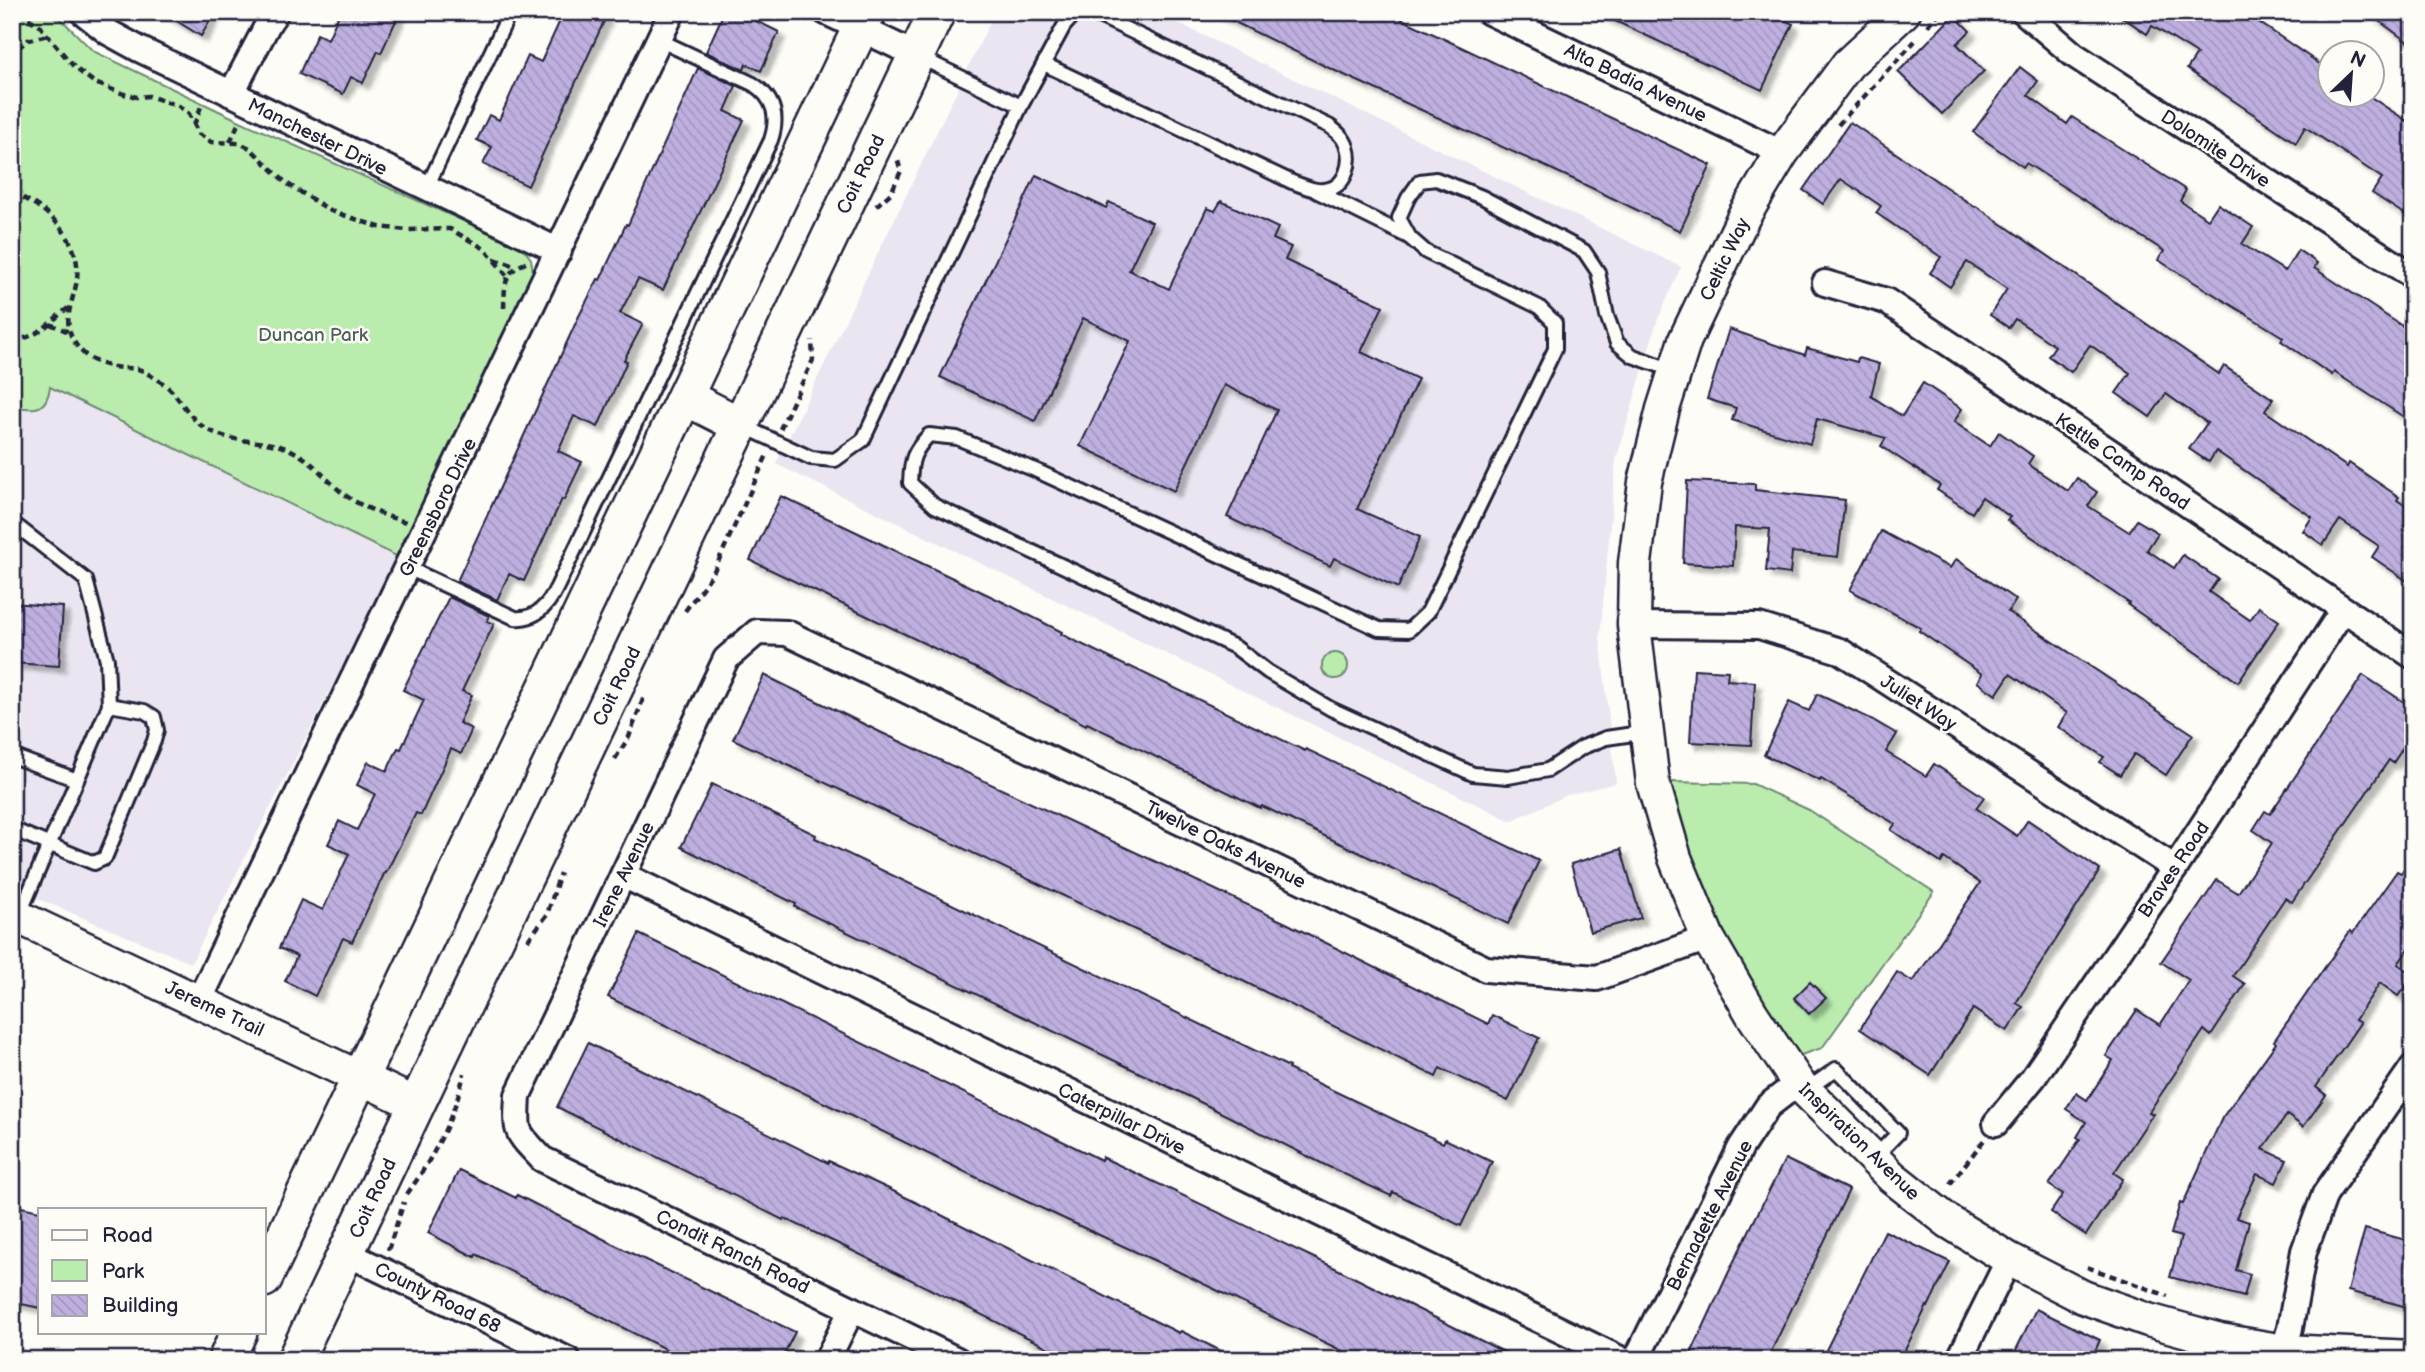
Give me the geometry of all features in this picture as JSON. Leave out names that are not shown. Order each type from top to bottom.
[{"type":"main road","name":"Coit Road","points":[[295,1360],[937,12]]},
{"type":"main road","points":[[266,1275],[864,20]]},
{"type":"main road","points":[[685,397],[740,425]]},
{"type":"main road","points":[[226,1360],[238,1334]]},
{"type":"street","name":"Manchester Drive","points":[[83,12],[108,32],[139,49],[549,246]]},
{"type":"street","points":[[230,94],[276,12]]},
{"type":"street","name":"Greensboro Drive","points":[[199,1000],[408,568],[549,246],[672,12]]},
{"type":"street","points":[[826,12],[864,20],[916,55]]},
{"type":"street","name":"Alta Badia Avenue","points":[[1489,12],[1783,153]]},
{"type":"street","name":"Celtic Way","points":[[1636,551],[1645,482],[1675,371],[1685,340],[1744,216],[1783,153],[1848,64],[1903,12]]},
{"type":"street","name":"Dolomite Drive","points":[[2024,12],[2074,55],[2413,276]]},
{"type":"street","name":"Kettle Camp Road","points":[[1825,283],[1886,301],[2413,656]]},
{"type":"street","name":"Inspiration Avenue","points":[[1636,551],[1634,625],[1653,783],[1675,858],[1708,938],[1752,1014],[1798,1083],[1892,1177],[1949,1222],[2009,1259],[2084,1297],[2148,1320],[2282,1355],[2413,1357]]},
{"type":"street","name":"Braves Road","points":[[1996,1123],[2033,1078],[2175,868],[2343,610]]},
{"type":"street","name":"Juliet Way","points":[[1634,625],[1759,626],[1840,650],[2175,868]]},
{"type":"street","name":"Irene Avenue","points":[[517,1130],[518,1095],[726,659],[757,632]]},
{"type":"street","name":"Twelve Oaks Avenue","points":[[757,632],[787,633],[1486,969],[1597,978],[1708,938]]},
{"type":"street","name":"Caterpillar Drive","points":[[623,875],[1622,1360]]},
{"type":"street","name":"Jereme Trail","points":[[15,921],[199,1000],[416,1104]]},
{"type":"street","points":[[2282,1355],[2290,1328],[2304,1251],[2325,1194],[2413,1067]]},
{"type":"street","name":"Bernadette Avenue","points":[[1636,1360],[1741,1147],[1768,1106],[1798,1083]]},
{"type":"street","name":"Condit Ranch Road","points":[[517,1130],[542,1159],[957,1360]]},
{"type":"street","name":"County Road 68","points":[[346,1253],[568,1360]]},
{"type":"street","points":[[1959,1360],[2009,1259]]},
{"type":"street","points":[[827,1360],[852,1309]]},
{"type":"lane","points":[[427,187],[510,12]]},
{"type":"lane","points":[[740,425],[811,458],[835,460],[863,440],[1021,106],[1064,26],[1081,12],[1099,16],[1329,126],[1340,134],[1347,146],[1349,159],[1346,172],[1340,183],[1331,189],[1315,191]]},
{"type":"lane","points":[[408,568],[515,618],[533,615],[547,605],[771,140],[775,123],[772,103],[766,94],[753,84],[659,40]]},
{"type":"lane","points":[[916,55],[1021,106]]},
{"type":"lane","points":[[1044,64],[1315,191],[1410,238],[1426,252],[1539,307],[1555,323],[1555,349],[1428,612],[1409,630],[1380,629],[1035,470],[957,438],[929,435],[914,450],[910,482],[935,506],[1235,647],[1268,672],[1331,709],[1473,774],[1508,777],[1548,770],[1583,747],[1606,738],[1647,732]]},
{"type":"lane","points":[[1410,238],[1399,218],[1420,181],[1436,179],[1482,197],[1584,251],[1598,272],[1607,316],[1617,343],[1633,356],[1675,371]]},
{"type":"lane","points":[[13,523],[86,580],[107,660],[109,705],[15,921]]},
{"type":"lane","points":[[12,829],[94,863],[105,858],[158,730],[154,717],[144,711],[109,705]]},
{"type":"lane","points":[[12,756],[77,780]]},
{"type":"path","points":[[15,12],[39,25],[75,68],[95,83],[124,94],[149,96],[179,106],[189,114],[198,134],[212,142],[239,143],[250,148],[286,183],[331,211],[379,227],[450,229],[485,249],[508,277]]},
{"type":"path","points":[[15,12],[19,33],[18,49]]},
{"type":"path","points":[[1834,129],[1940,12]]},
{"type":"path","points":[[12,54],[28,40],[48,35]]},
{"type":"path","points":[[874,208],[891,193],[901,171],[897,158],[903,146]]},
{"type":"path","points":[[12,193],[26,198],[55,220],[75,251],[78,262],[76,285],[68,308],[69,332],[87,357],[102,366],[138,369],[164,384],[195,421],[218,434],[247,443],[287,449],[310,461],[348,497],[407,522],[412,510]]},
{"type":"path","points":[[494,260],[516,266],[528,262],[549,246]]},
{"type":"path","points":[[503,313],[503,289],[516,266]]},
{"type":"path","points":[[12,340],[26,340],[68,308]]},
{"type":"path","points":[[50,324],[69,332]]},
{"type":"path","points":[[680,618],[713,573],[813,360],[812,337]]},
{"type":"path","points":[[610,766],[629,737],[649,682]]},
{"type":"path","points":[[523,946],[547,915],[560,871]]},
{"type":"path","points":[[391,1245],[405,1196],[439,1143],[461,1092],[465,1070]]},
{"type":"path","points":[[1953,1192],[1948,1184],[1996,1123]]},
{"type":"path","points":[[2082,1265],[2177,1299]]},
{"type":"shaded area","points":[[995,12],[1155,12],[1681,267],[1657,321],[1616,460],[1600,637],[1616,783],[1567,795],[1511,821],[776,464]]},
{"type":"shaded area","points":[[12,369],[398,557],[191,963],[12,888]]},
{"type":"green space","name":"Duncan Park","points":[[12,12],[54,12],[93,51],[240,121],[523,248],[531,259],[533,271],[398,557],[50,387],[45,401],[38,408],[12,407]]},
{"type":"green space","points":[[1335,653],[1344,657],[1348,666],[1344,675],[1335,679],[1326,675],[1322,666],[1326,657]]},
{"type":"green space","points":[[1672,782],[1753,784],[1809,810],[1934,892],[1822,1048],[1792,1058],[1730,952],[1673,813]]},
{"type":"building","points":[[162,12],[215,12],[201,36]]},
{"type":"building","points":[[340,12],[400,12],[363,83],[351,77],[343,94],[299,74],[317,34],[328,39]]},
{"type":"building","points":[[564,12],[596,12],[606,17],[528,186],[483,164],[492,147],[477,140],[489,115],[499,120],[528,56],[541,62]]},
{"type":"building","points":[[724,12],[738,12],[779,32],[761,71],[746,64],[744,70],[706,52]]},
{"type":"building","points":[[1214,12],[1387,12],[1711,165],[1680,231]]},
{"type":"building","points":[[1596,12],[1769,12],[1793,24],[1762,90]]},
{"type":"building","points":[[2115,12],[2244,12],[2316,61],[2316,108],[2386,107],[2413,125],[2413,220],[2372,193],[2382,178],[2305,127],[2296,143],[2187,69],[2197,54],[2152,26],[2147,34]]},
{"type":"building","points":[[2367,12],[2413,12],[2413,46]]},
{"type":"building","points":[[1954,15],[1970,31],[1957,44],[1984,71],[1942,114],[1898,72]]},
{"type":"building","points":[[2020,67],[2038,81],[2028,95],[2067,124],[2072,117],[2186,190],[2180,201],[2208,219],[2218,204],[2253,227],[2242,244],[2285,271],[2298,250],[2317,263],[2314,268],[2402,326],[2413,310],[2413,423],[2334,372],[2332,375],[2281,341],[2283,337],[2158,260],[2164,251],[2026,163],[2023,167],[1973,132]]},
{"type":"building","points":[[698,68],[736,86],[725,111],[744,120],[663,290],[638,279],[620,313],[643,324],[624,360],[627,361],[598,427],[574,416],[558,451],[582,462],[524,581],[509,574],[497,600],[457,581],[578,318],[598,279],[600,280],[626,224],[628,225]]},
{"type":"building","points":[[1850,122],[2219,374],[2224,366],[2273,399],[2265,411],[2347,467],[2349,463],[2399,497],[2397,500],[2413,511],[2413,585],[2372,557],[2379,546],[2340,520],[2323,545],[2303,531],[2312,517],[2216,451],[2209,462],[2189,449],[2207,423],[2166,394],[2150,417],[2116,393],[2130,373],[2090,345],[2071,372],[2048,356],[2055,346],[2015,319],[2009,328],[1990,315],[2007,289],[1967,262],[1950,287],[1930,273],[1941,257],[1876,213],[1881,206],[1841,179],[1823,204],[1803,190]]},
{"type":"building","points":[[1036,175],[1106,208],[1109,202],[1152,222],[1129,270],[1169,289],[1207,208],[1215,211],[1221,201],[1278,228],[1273,239],[1291,247],[1285,260],[1383,306],[1361,352],[1418,379],[1357,509],[1420,537],[1398,588],[1334,558],[1330,566],[1227,517],[1277,410],[1224,385],[1174,491],[1080,446],[1130,341],[1083,318],[1035,421],[940,377]]},
{"type":"building","points":[[1729,329],[1805,355],[1807,348],[1857,362],[1858,358],[1879,364],[1871,396],[1902,416],[1923,383],[1962,409],[1954,422],[1990,446],[1999,432],[2033,456],[2028,464],[2068,491],[2077,478],[2097,492],[2088,506],[2129,532],[2137,520],[2158,533],[2147,550],[2174,568],[2183,555],[2218,579],[2209,592],[2250,620],[2259,607],[2279,621],[2238,682],[2007,520],[2010,517],[1982,497],[1972,513],[1937,490],[1940,485],[1881,446],[1886,438],[1817,419],[1810,444],[1732,420],[1736,408],[1707,399]]},
{"type":"building","points":[[1687,481],[1755,484],[1755,490],[1845,500],[1838,557],[1792,552],[1790,574],[1766,571],[1770,529],[1735,527],[1733,566],[1683,563]]},
{"type":"building","points":[[781,496],[1005,603],[1128,667],[1539,861],[1508,924],[1262,806],[1260,808],[1087,723],[1086,725],[984,672],[750,560]]},
{"type":"building","points":[[1881,531],[1950,568],[1956,559],[2016,600],[2008,612],[2193,734],[2166,775],[2134,754],[2120,775],[2100,762],[2104,757],[2058,727],[2067,713],[2010,674],[1996,695],[1977,682],[1982,674],[1919,631],[1921,628],[1850,590]]},
{"type":"building","points":[[449,597],[489,616],[487,621],[494,624],[462,691],[472,695],[459,723],[472,729],[461,754],[451,749],[421,815],[416,813],[352,942],[343,938],[315,996],[285,981],[297,956],[279,948],[301,900],[323,910],[349,854],[328,844],[339,821],[357,830],[375,794],[357,785],[368,762],[387,771],[398,748],[401,749],[424,700],[403,690]]},
{"type":"building","points":[[12,603],[63,607],[59,666],[12,663]]},
{"type":"building","points":[[1694,669],[1728,671],[1727,680],[1755,682],[1751,745],[1690,742]]},
{"type":"building","points":[[764,675],[1286,923],[1488,1024],[1492,1015],[1539,1038],[1508,1101],[1440,1068],[1436,1077],[1245,982],[733,739]]},
{"type":"building","points":[[2363,675],[2413,708],[2413,733],[2393,763],[2389,760],[2292,902],[2285,898],[2233,976],[2245,984],[2211,1036],[2204,1030],[2149,1112],[2153,1114],[2114,1173],[2123,1179],[2086,1235],[2051,1212],[2063,1194],[2049,1185],[2080,1139],[2077,1137],[2086,1122],[2066,1109],[2076,1093],[2087,1100],[2113,1060],[2106,1056],[2137,1010],[2160,1025],[2189,980],[2161,962],[2217,880],[2238,893],[2272,843],[2253,830],[2265,811],[2270,814]]},
{"type":"building","points":[[1817,694],[1897,734],[1886,752],[1926,776],[1934,764],[1984,797],[1976,808],[2017,836],[2028,820],[2100,870],[2016,1003],[2023,1007],[2007,1031],[1973,1009],[1930,1075],[1860,1029],[1897,972],[1913,982],[1980,883],[1944,858],[1941,863],[1891,830],[1895,824],[1821,779],[1820,781],[1764,755],[1789,702],[1809,711]]},
{"type":"building","points":[[712,784],[816,835],[815,838],[1289,1067],[1288,1069],[1443,1143],[1445,1139],[1492,1162],[1461,1226],[1393,1192],[1391,1196],[1327,1166],[795,907],[796,904],[681,847]]},
{"type":"building","points":[[1621,849],[1641,918],[1590,932],[1571,864]]},
{"type":"building","points":[[2413,856],[2413,943],[2398,964],[2413,975],[2398,996],[2380,983],[2355,1020],[2360,1023],[2316,1087],[2326,1095],[2303,1127],[2287,1115],[2263,1149],[2287,1160],[2276,1183],[2257,1174],[2236,1218],[2249,1222],[2236,1270],[2250,1274],[2244,1297],[2170,1277],[2181,1237],[2171,1234],[2180,1203],[2183,1204],[2222,1118],[2276,1043],[2274,1041],[2350,931],[2353,933],[2397,871],[2401,873]]},
{"type":"building","points":[[639,934],[1101,1160],[1102,1157],[1333,1267],[1520,1360],[1361,1360],[1002,1190],[608,997]]},
{"type":"building","points":[[1810,982],[1826,998],[1809,1014],[1794,998]]},
{"type":"building","points":[[588,1043],[828,1163],[829,1161],[889,1189],[1239,1360],[1073,1360],[845,1247],[784,1218],[783,1220],[557,1107]]},
{"type":"building","points":[[1785,1159],[1849,1190],[1767,1360],[1688,1360],[1732,1265]]},
{"type":"building","points":[[459,1170],[516,1198],[517,1195],[795,1332],[781,1360],[687,1360],[476,1254],[475,1257],[428,1233]]},
{"type":"building","points":[[12,1205],[38,1211],[38,1308],[12,1302]]},
{"type":"building","points":[[2365,1229],[2413,1242],[2413,1285],[2407,1307],[2348,1291]]},
{"type":"building","points":[[1885,1231],[1950,1262],[1928,1307],[1900,1360],[1821,1360]]},
{"type":"building","points":[[2036,1309],[2100,1340],[2091,1360],[2027,1360],[2014,1354]]}]
